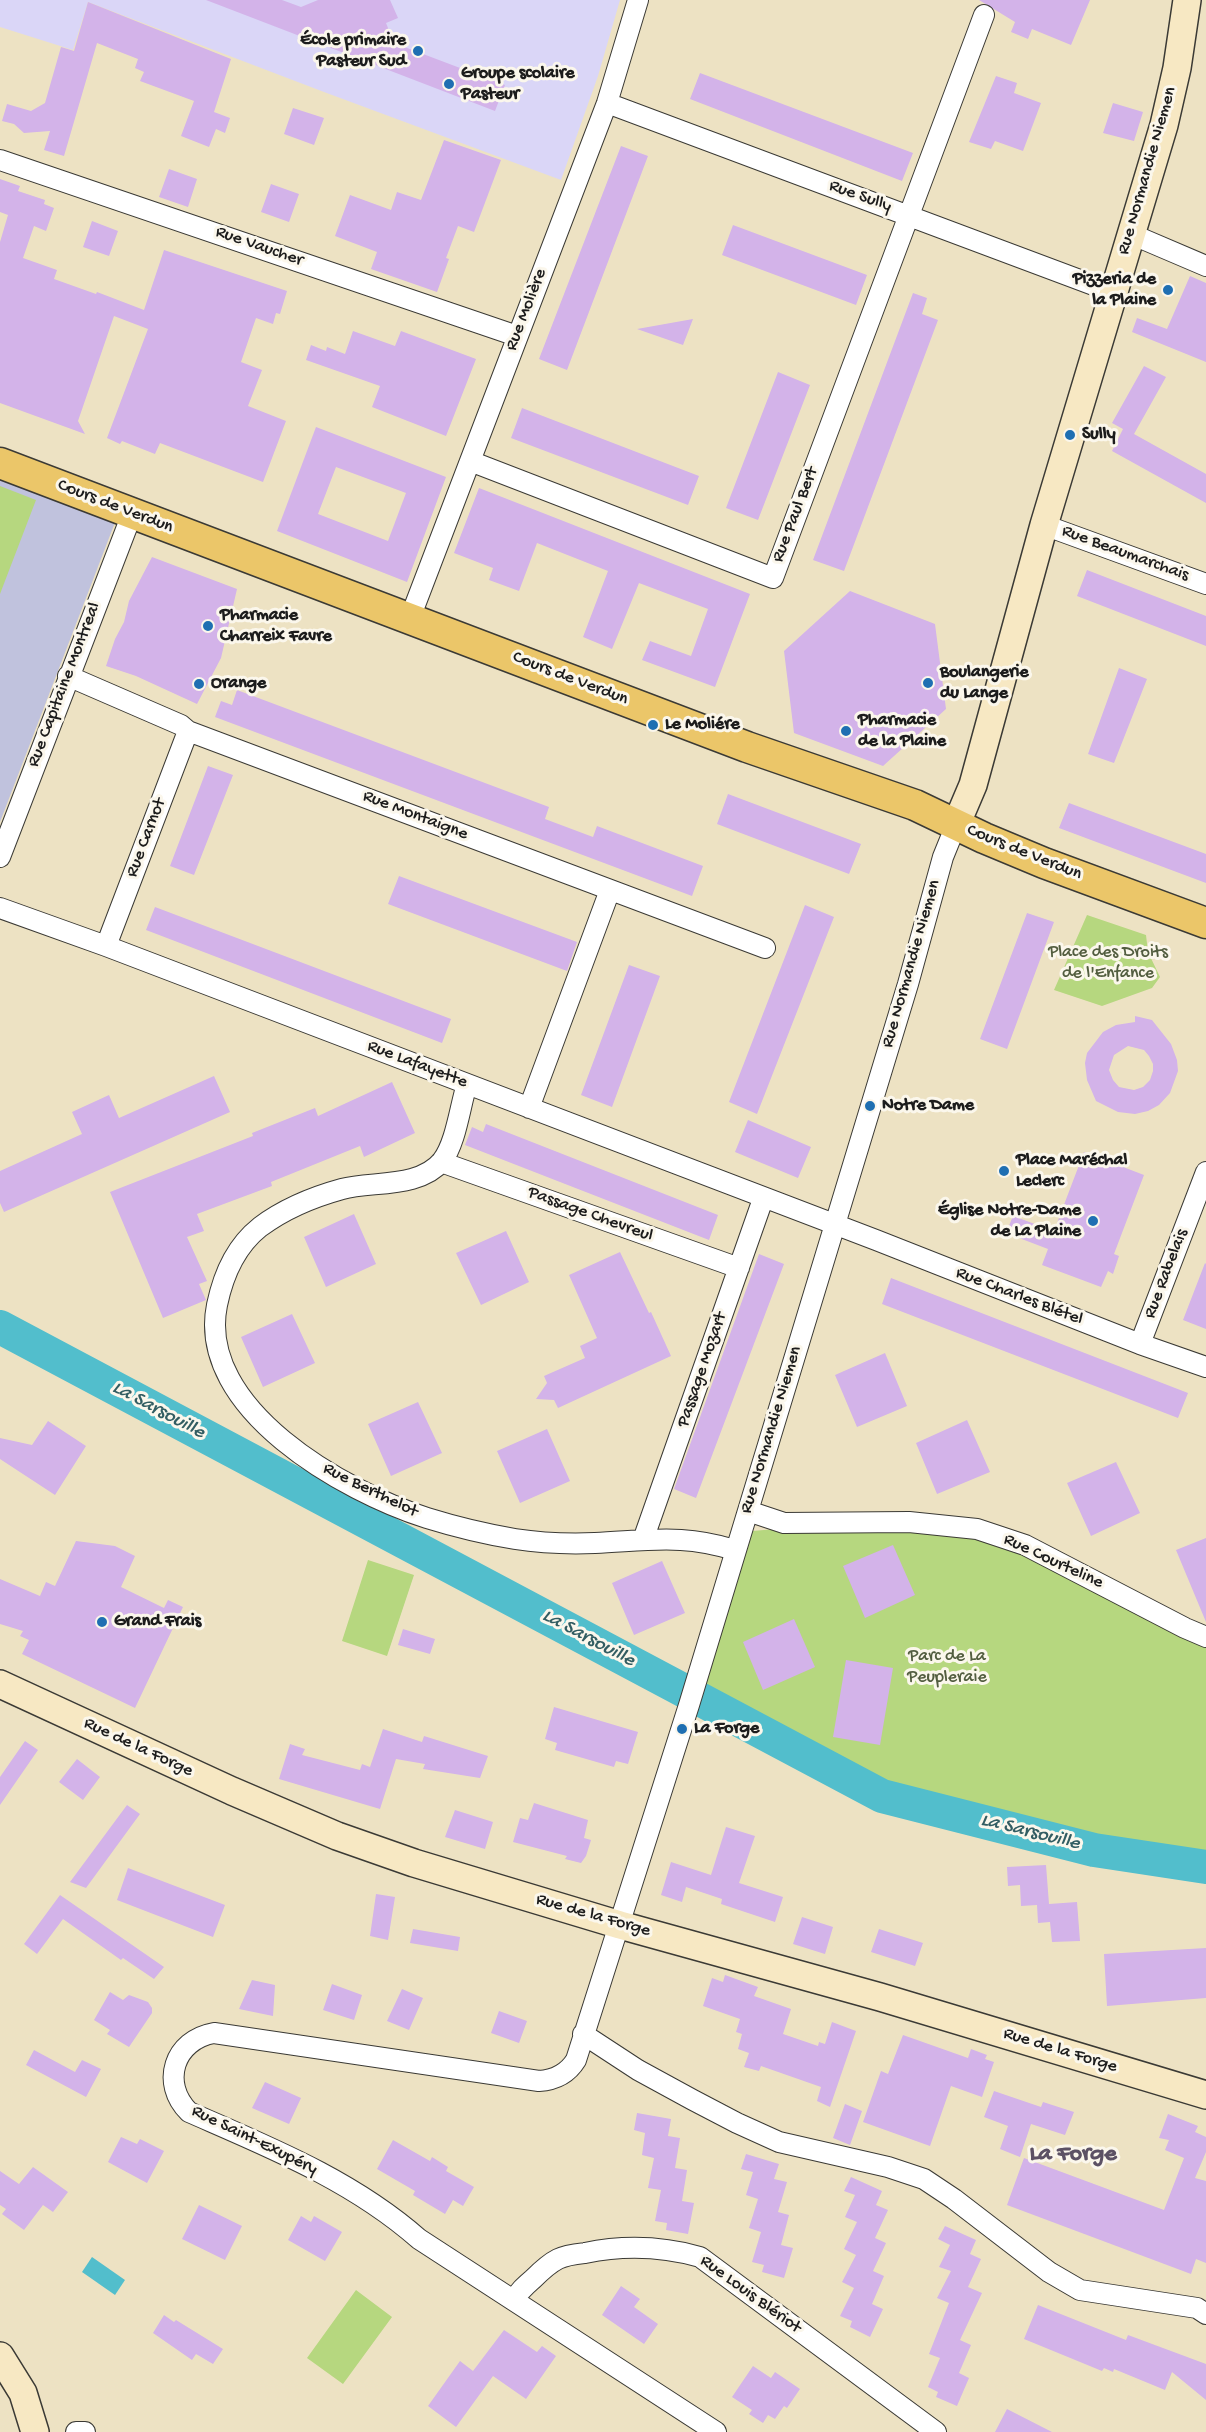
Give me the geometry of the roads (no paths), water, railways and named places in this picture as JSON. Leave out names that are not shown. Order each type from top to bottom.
[{"type":"main road","name":"Rue Normandie Niemen","points":[[956,825],[973,785],[1044,525],[1172,93],[1187,0]]},
{"type":"main road","name":"Cours de Verdun","points":[[0,463],[747,747],[915,805],[1044,862],[1206,923]]},
{"type":"main road","name":"Rue de la Forge","points":[[0,1684],[232,1791],[337,1836],[483,1885],[880,1997],[1206,2095]]},
{"type":"main road","points":[[0,2356],[23,2395],[35,2432]]},
{"type":"street","name":"Rue Molière","points":[[410,618],[607,103],[638,0]]},
{"type":"street","points":[[909,215],[984,15]]},
{"type":"street","name":"Rue Sully","points":[[607,103],[1112,292]]},
{"type":"street","name":"Rue Vaucher","points":[[0,160],[517,336]]},
{"type":"street","name":"Rue Paul Bert","points":[[470,461],[773,578],[909,215]]},
{"type":"street","points":[[1131,234],[1206,266]]},
{"type":"street","name":"Rue Capitaine Montreal","points":[[0,857],[132,514]]},
{"type":"street","name":"Rue Beaumarchais","points":[[1044,525],[1206,584]]},
{"type":"street","name":"Rue Montaigne","points":[[68,676],[181,725],[188,731],[765,948]]},
{"type":"street","name":"Rue Carnot","points":[[106,946],[188,731]]},
{"type":"street","name":"Rue Normandie Niemen","points":[[620,1925],[908,984],[943,857],[956,825]]},
{"type":"street","points":[[529,1108],[610,890]]},
{"type":"street","name":"Rue Lafayette","points":[[0,908],[106,946],[833,1225]]},
{"type":"street","points":[[441,1162],[448,1152],[467,1084]]},
{"type":"street","name":"Passage Chevreul","points":[[441,1162],[739,1268]]},
{"type":"street","name":"Rue Berthelot","points":[[441,1162],[432,1170],[418,1176],[400,1181],[346,1188],[304,1202],[260,1227],[242,1245],[221,1286],[215,1314],[218,1346],[226,1371],[241,1397],[269,1427],[309,1461],[344,1482],[424,1517],[467,1530],[518,1540],[568,1544],[681,1539],[735,1550]]},
{"type":"street","name":"Rue Rabelais","points":[[1140,1344],[1206,1172]]},
{"type":"street","name":"Passage Mozart","points":[[643,1540],[763,1199]]},
{"type":"street","name":"Rue Charles Blétel","points":[[833,1225],[1140,1344],[1206,1367]]},
{"type":"street","name":"Rue Courteline","points":[[748,1511],[783,1523],[909,1522],[976,1529],[1025,1545],[1185,1628],[1206,1636]]},
{"type":"street","name":"Rue Saint-Exupéry","points":[[620,1925],[572,2066],[550,2080],[527,2079],[214,2033],[194,2040],[177,2059],[174,2087],[181,2103],[189,2112],[305,2164],[341,2184],[400,2223],[419,2239],[716,2432]]},
{"type":"street","points":[[583,2034],[638,2070],[737,2124],[779,2142],[888,2167],[924,2179],[1049,2272],[1080,2290],[1197,2308],[1206,2314]]},
{"type":"street","name":"Rue Louis Blériot","points":[[514,2300],[518,2293],[559,2258],[607,2249],[640,2247],[677,2251],[700,2257],[936,2432]]},
{"type":"street","points":[[76,2432],[85,2432]]},
{"type":"water","points":[[92,2257],[125,2280],[115,2295],[82,2272]]},
{"type":"waterway","name":"La Sarsouille","points":[[0,1327],[882,1796],[1094,1850],[1206,1867]]},
{"type":"place","name":"École primaire Pasteur Sud","points":[[418,51]]},
{"type":"place","name":"Groupe scolaire Pasteur","points":[[449,84]]},
{"type":"place","name":"Pizzeria de la Plaine","points":[[1168,290]]},
{"type":"place","name":"Sully","points":[[1070,435]]},
{"type":"place","name":"Pharmacie Charreix Favre","points":[[208,626]]},
{"type":"place","name":"Boulangerie du Lange","points":[[928,683]]},
{"type":"place","name":"Orange","points":[[199,684]]},
{"type":"place","name":"Le Moliére","points":[[653,725]]},
{"type":"place","name":"Pharmacie de la Plaine","points":[[846,731]]},
{"type":"place","name":"Notre Dame","points":[[870,1106]]},
{"type":"place","name":"Place Maréchal Leclerc","points":[[1004,1171]]},
{"type":"place","name":"Église Notre-Dame de La Plaine","points":[[1093,1221]]},
{"type":"place","name":"Grand Frais","points":[[102,1622]]},
{"type":"place","name":"La Forge","points":[[682,1729]]},
{"type":"district","name":"La Forge","points":[[1073,2155]]},
{"type":"park label","name":"Place des Droits de l'Enfance","points":[[1108,963]]},
{"type":"park label","name":"Parc de La Peupleraie","points":[[947,1667]]}]
